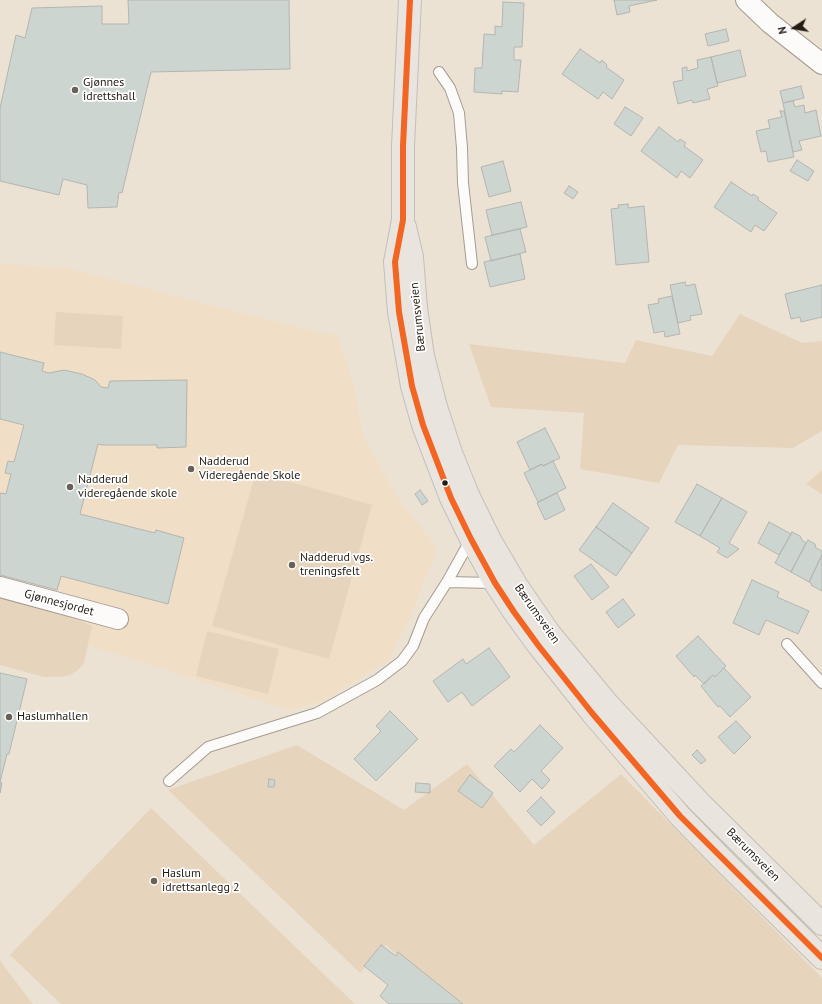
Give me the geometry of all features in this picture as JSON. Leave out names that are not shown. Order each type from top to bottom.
[{"type":"main road","name":"Bærumsveien","points":[[410,0],[403,146],[403,220],[395,262],[399,312],[412,386],[423,425],[451,498],[495,583],[552,664],[680,816],[720,858],[820,951]]},
{"type":"main road","name":"Bærumsveien","points":[[403,220],[412,258],[416,308],[423,356],[436,407],[451,453],[465,488],[494,547],[517,586],[550,634],[607,703],[700,802],[822,924]]},
{"type":"street","points":[[746,0],[770,23],[822,64]]},
{"type":"street","name":"Gjønnesjordet","points":[[0,587],[118,619]]},
{"type":"lane","points":[[439,72],[450,88],[459,113],[463,183],[472,264]]},
{"type":"lane","points":[[169,781],[208,747],[317,712],[376,680],[402,661],[413,646],[424,618],[447,582],[471,539]]},
{"type":"lane","points":[[447,582],[495,583]]},
{"type":"lane","points":[[788,644],[822,682]]},
{"type":"shaded area","name":"Nadderud Videregående Skole","points":[[0,264],[66,268],[329,335],[335,333],[344,353],[355,391],[363,436],[400,502],[429,537],[438,551],[424,580],[413,611],[388,661],[323,701],[290,710],[0,617]]},
{"type":"shaded area","points":[[56,312],[123,316],[121,349],[54,345]]},
{"type":"shaded area","points":[[740,314],[802,343],[822,341],[822,431],[793,448],[678,445],[659,483],[580,469],[584,413],[491,407],[469,344],[625,363],[636,340],[712,356]]},
{"type":"shaded area","points":[[822,470],[822,494],[806,484]]},
{"type":"shaded area","name":"Nadderud vgs. treningsfelt","points":[[256,472],[372,505],[329,659],[212,626]]},
{"type":"shaded area","points":[[0,596],[54,609],[92,626],[84,663],[78,670],[70,675],[61,677],[44,677],[0,665]]},
{"type":"shaded area","points":[[207,631],[279,649],[268,694],[196,676]]},
{"type":"shaded area","points":[[297,745],[404,810],[467,764],[534,845],[621,774],[822,978],[822,1004],[451,1004],[386,945],[360,973],[168,790]]},
{"type":"shaded area","name":"Haslum idrettsanlegg 2","points":[[151,808],[355,1004],[61,1004],[10,955]]},
{"type":"shaded area","points":[[0,961],[33,1004],[0,1004]]},
{"type":"building","name":"Gjønnes idrettshall","points":[[128,0],[289,0],[290,69],[151,72],[122,193],[119,192],[117,207],[88,208],[87,185],[63,179],[59,195],[0,181],[0,108],[16,35],[25,38],[32,8],[102,6],[102,24],[129,24]]},
{"type":"building","points":[[614,0],[657,0],[629,6],[630,12],[617,15]]},
{"type":"building","points":[[503,2],[524,3],[522,47],[514,47],[514,60],[521,60],[518,92],[502,91],[502,94],[474,92],[475,68],[482,68],[484,34],[495,35],[495,26],[502,27]]},
{"type":"building","points":[[726,29],[729,41],[708,46],[705,34]]},
{"type":"building","points":[[580,49],[600,63],[602,60],[607,65],[606,67],[624,80],[612,99],[603,92],[598,99],[562,74]]},
{"type":"building","points":[[740,50],[746,76],[717,83],[711,57]]},
{"type":"building","points":[[711,57],[718,86],[707,89],[710,99],[693,103],[692,100],[678,104],[673,82],[683,80],[682,68],[687,67],[687,71],[698,68],[697,60]]},
{"type":"building","points":[[801,86],[804,98],[783,103],[780,91]]},
{"type":"building","points":[[793,101],[795,107],[804,105],[805,113],[816,110],[821,136],[799,141],[802,150],[793,152],[783,103]]},
{"type":"building","points":[[625,107],[643,118],[631,136],[614,124]]},
{"type":"building","points":[[780,111],[784,111],[794,157],[768,162],[766,151],[761,152],[756,131],[770,128],[768,120],[782,117]]},
{"type":"building","points":[[659,127],[678,142],[680,139],[686,143],[684,146],[703,160],[690,178],[681,171],[677,178],[641,151]]},
{"type":"building","points":[[797,160],[814,171],[808,181],[790,171]]},
{"type":"building","points":[[503,161],[511,191],[489,197],[481,167]]},
{"type":"building","points":[[731,182],[752,196],[753,194],[759,198],[758,200],[777,213],[764,231],[755,225],[751,232],[714,207]]},
{"type":"building","points":[[569,186],[578,192],[573,199],[564,193]]},
{"type":"building","points":[[521,202],[527,227],[492,235],[486,210]]},
{"type":"building","points":[[628,204],[628,208],[644,206],[649,262],[616,265],[611,209],[619,208],[618,205]]},
{"type":"building","points":[[520,229],[526,252],[491,261],[485,237]]},
{"type":"building","points":[[520,254],[525,279],[490,287],[484,262]]},
{"type":"building","points":[[685,282],[686,286],[695,284],[702,314],[690,316],[691,320],[678,323],[670,285]]},
{"type":"building","points":[[822,285],[822,317],[801,322],[800,317],[791,319],[785,294]]},
{"type":"building","points":[[672,296],[680,334],[665,337],[664,331],[654,333],[648,305],[659,303],[658,299]]},
{"type":"building","points":[[0,352],[44,363],[42,371],[49,373],[64,370],[82,374],[95,380],[101,387],[108,388],[110,381],[187,380],[186,447],[157,448],[157,445],[98,444],[80,514],[155,533],[156,530],[184,538],[168,604],[61,576],[57,590],[0,575],[0,493],[6,494],[11,474],[5,473],[8,461],[14,462],[24,425],[0,419]]},
{"type":"building","points":[[545,428],[560,458],[530,470],[517,442]]},
{"type":"building","points":[[553,461],[566,488],[538,502],[524,473],[542,464],[543,466]]},
{"type":"building","points":[[697,484],[722,498],[700,536],[675,522]]},
{"type":"building","points":[[420,490],[428,501],[422,505],[415,494]]},
{"type":"building","points":[[557,493],[565,510],[545,520],[537,503]]},
{"type":"building","points":[[722,498],[747,512],[729,543],[739,549],[727,558],[717,552],[720,548],[700,536]]},
{"type":"building","points":[[613,503],[649,528],[632,553],[596,527]]},
{"type":"building","points":[[769,522],[791,534],[779,555],[758,543]]},
{"type":"building","points":[[596,527],[632,553],[616,576],[579,550]]},
{"type":"building","points":[[792,532],[800,536],[806,543],[791,572],[775,563]]},
{"type":"building","points":[[808,540],[815,544],[816,548],[822,551],[822,555],[809,582],[791,572]]},
{"type":"building","points":[[822,555],[822,591],[811,585],[812,584],[809,582]]},
{"type":"building","points":[[591,564],[609,587],[592,600],[574,576]]},
{"type":"building","points":[[752,580],[779,592],[777,597],[809,611],[798,634],[766,620],[759,635],[733,623]]},
{"type":"building","points":[[623,599],[635,615],[618,628],[606,612]]},
{"type":"building","points":[[698,636],[726,666],[715,677],[713,675],[704,684],[695,675],[694,677],[676,656]]},
{"type":"building","points":[[489,648],[510,677],[472,706],[462,692],[448,702],[433,681],[463,659],[466,664]]},
{"type":"building","points":[[724,668],[751,697],[730,717],[720,706],[718,707],[701,686],[713,675],[715,677]]},
{"type":"building","name":"Haslumhallen","points":[[0,673],[27,679],[9,754],[7,754],[0,782]]},
{"type":"building","points":[[390,711],[418,739],[376,781],[354,759],[381,731],[376,726]]},
{"type":"building","points":[[736,721],[751,737],[734,754],[718,737]]},
{"type":"building","points":[[540,725],[563,748],[541,771],[550,780],[542,789],[532,779],[520,792],[494,766],[511,749],[514,752]]},
{"type":"building","points":[[697,750],[706,760],[701,764],[692,755]]},
{"type":"building","points":[[470,775],[493,793],[482,808],[458,791]]},
{"type":"building","points":[[269,779],[275,780],[274,787],[268,787]]},
{"type":"building","points":[[0,782],[2,783],[0,793]]},
{"type":"building","points":[[416,783],[430,784],[430,793],[415,792]]},
{"type":"building","points":[[541,797],[555,812],[541,826],[527,811]]},
{"type":"building","points":[[381,945],[396,956],[398,952],[463,1004],[389,1004],[380,996],[388,985],[364,966]]},
{"type":"transit line","points":[[410,0],[403,146],[403,220],[395,262],[399,312],[412,386],[423,425],[451,498],[495,583],[514,612],[592,713],[680,816],[822,958]]},
{"type":"place","name":"Gjønnes idrettshall","points":[[75,90]]},
{"type":"place","name":"Nadderud Videregående Skole","points":[[191,469]]},
{"type":"place","name":"Nadderud videregående skole","points":[[70,487]]},
{"type":"place","name":"Nadderud vgs. treningsfelt","points":[[292,565]]},
{"type":"place","name":"Haslumhallen","points":[[9,717]]},
{"type":"place","name":"Haslum idrettsanlegg 2","points":[[154,881]]}]
